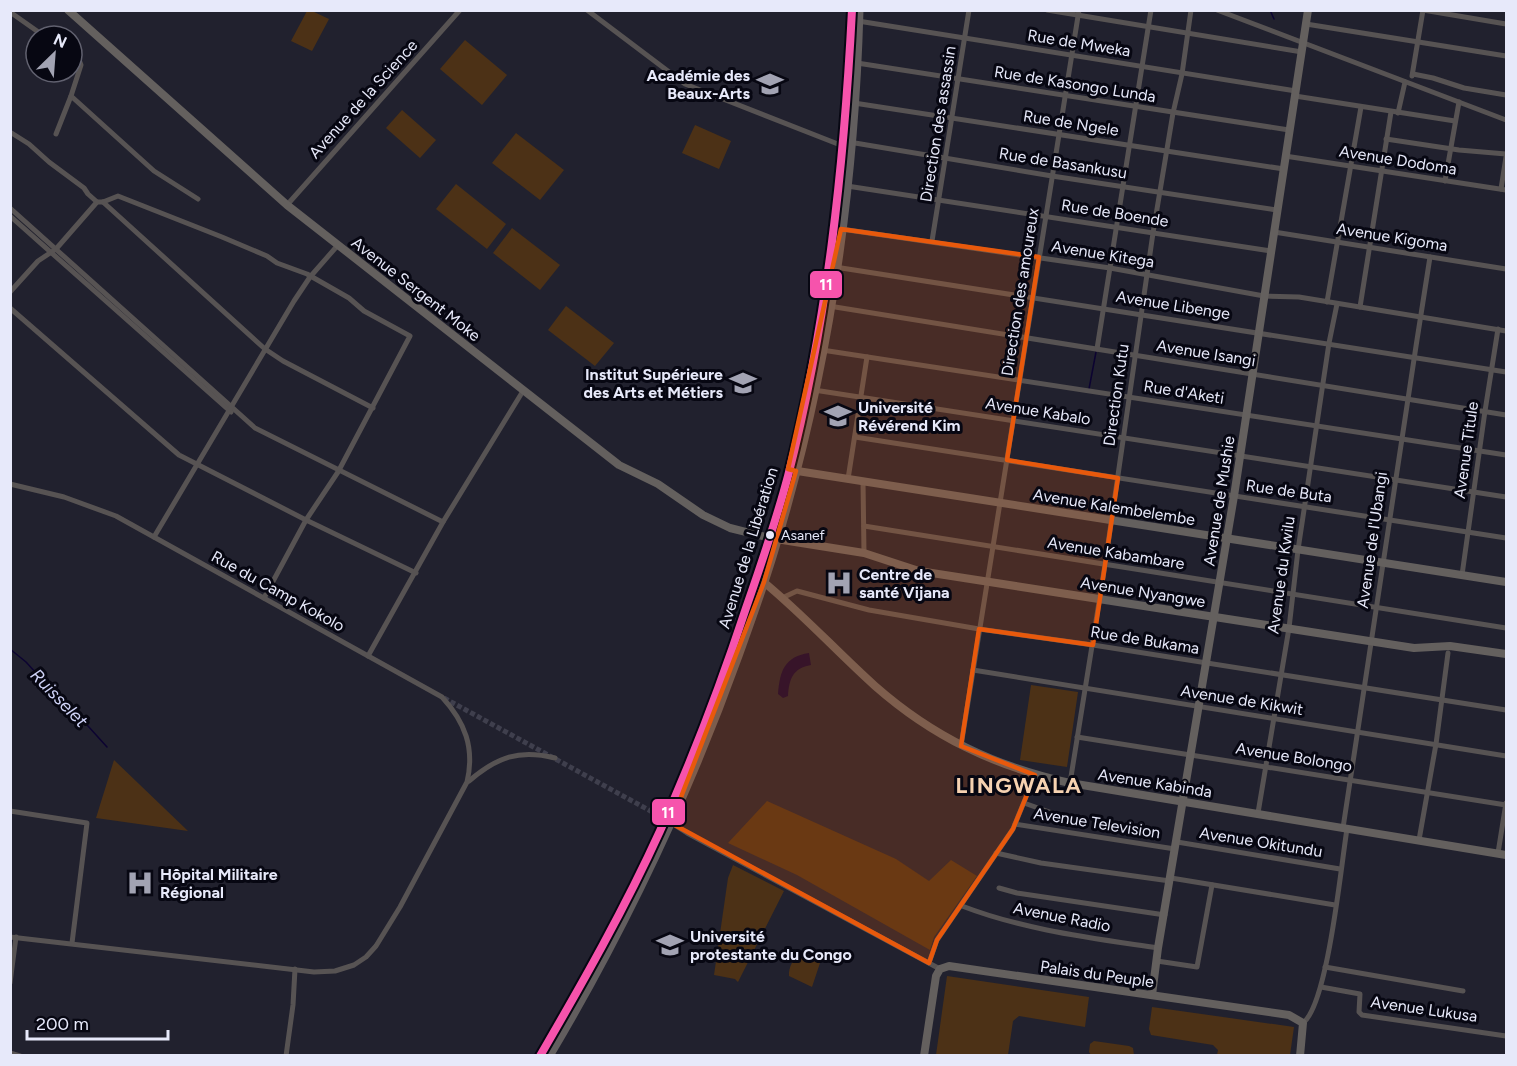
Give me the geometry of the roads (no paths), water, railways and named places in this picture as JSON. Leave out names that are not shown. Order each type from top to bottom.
[{"type":"main road","name":"Avenue de la Libération","points":[[792,470],[809,377],[841,229],[847,186],[852,10]]},
{"type":"main road","name":"Avenue de la Libération","points":[[549,1056],[619,931],[709,736],[774,538],[814,390],[830,306],[832,266],[854,103],[859,10]]},
{"type":"main road","name":"Avenue de la Libération","points":[[540,1056],[607,937],[660,832],[717,694],[760,579]]},
{"type":"street","name":"Avenue Sergent Moke","points":[[68,10],[287,205],[523,391],[629,471],[658,484],[688,506],[714,521],[744,532],[774,538]]},
{"type":"street","name":"Avenue de la Science","points":[[287,205],[460,10]]},
{"type":"street","points":[[587,10],[685,84],[848,145]]},
{"type":"street","name":"Direction des assassin","points":[[932,241],[969,10]]},
{"type":"street","points":[[1047,10],[1079,13],[1188,34],[1303,48]]},
{"type":"street","points":[[1097,350],[1151,10]]},
{"type":"street","name":"Direction Kutu","points":[[1070,783],[1112,520],[1153,233],[1173,113],[1182,74],[1191,10]]},
{"type":"street","points":[[1217,10],[1303,48],[1408,82],[1506,120]]},
{"type":"street","name":"Avenue de Mushie","points":[[1152,995],[1241,455],[1308,10]]},
{"type":"street","points":[[1360,307],[1386,139],[1395,112],[1413,74],[1423,10],[1506,24]]},
{"type":"street","points":[[10,12],[27,24]]},
{"type":"street","name":"Direction des amoureux","points":[[961,746],[1079,13]]},
{"type":"street","name":"Rue de Mweka","points":[[858,21],[1296,93],[1360,107],[1455,121]]},
{"type":"street","points":[[1306,24],[1506,56]]},
{"type":"street","name":"Rue de Kasongo Lunda","points":[[857,63],[1289,130]]},
{"type":"street","points":[[1413,74],[1464,88],[1506,95]]},
{"type":"street","points":[[56,134],[75,84]]},
{"type":"street","points":[[71,96],[154,171],[198,199]]},
{"type":"street","points":[[1445,181],[1459,102]]},
{"type":"street","name":"Rue de Ngele","points":[[854,103],[1284,169]]},
{"type":"street","points":[[1328,302],[1360,107]]},
{"type":"street","points":[[10,132],[84,188],[88,194],[100,202],[265,349],[283,361],[373,408]]},
{"type":"street","points":[[1386,139],[1506,156],[1504,190]]},
{"type":"street","name":"Rue de Basankusu","points":[[848,145],[1277,210]]},
{"type":"street","name":"Avenue Dodoma","points":[[1285,156],[1504,190]]},
{"type":"street","name":"Rue de Boende","points":[[847,186],[1271,251]]},
{"type":"street","points":[[10,292],[38,261],[54,250],[100,202],[115,196],[122,196],[267,256],[349,298],[364,310],[410,336],[338,472],[306,520],[264,598]]},
{"type":"street","points":[[10,208],[240,417],[259,431],[443,522]]},
{"type":"street","points":[[10,216],[54,250]]},
{"type":"street","name":"Avenue Kitega","points":[[841,229],[1039,257],[1264,296],[1299,297],[1506,331]]},
{"type":"street","name":"Avenue Kigoma","points":[[1274,232],[1506,268]]},
{"type":"street","points":[[154,537],[294,301],[310,277],[338,245]]},
{"type":"street","name":"Avenue de l'Ubangi","points":[[1303,1023],[1311,1014],[1321,987],[1325,967],[1388,520],[1430,257]]},
{"type":"street","name":"Avenue Libenge","points":[[832,266],[1506,372]]},
{"type":"street","name":"Avenue du Kwilu","points":[[1258,813],[1289,628],[1304,506],[1337,304]]},
{"type":"street","name":"Avenue Isangi","points":[[830,306],[1506,415]]},
{"type":"street","points":[[10,308],[175,451],[197,465],[416,573]]},
{"type":"street","name":"Avenue Titule","points":[[1462,575],[1498,329]]},
{"type":"street","name":"Rue d'Aketi","points":[[822,350],[1506,455]]},
{"type":"street","points":[[848,479],[867,357]]},
{"type":"street","name":"Avenue Kabalo","points":[[814,390],[1506,497]]},
{"type":"street","points":[[368,656],[443,522],[523,391]]},
{"type":"street","name":"Rue de Buta","points":[[855,436],[1506,538]]},
{"type":"street","name":"Avenue Kalembelembe","points":[[792,470],[1506,582]]},
{"type":"street","points":[[863,481],[864,553]]},
{"type":"street","name":"Rue du Camp Kokolo","points":[[10,484],[64,497],[100,510],[154,537],[442,697],[462,723],[470,745],[471,762],[467,782],[400,907],[371,952],[354,965],[335,971],[294,969],[13,937]]},
{"type":"street","name":"Avenue Kabambare","points":[[864,526],[1506,628]]},
{"type":"street","name":"Avenue Nyangwe","points":[[774,538],[864,553],[910,569],[988,582],[1414,648],[1450,646],[1506,654]]},
{"type":"street","name":"Avenue Kabinda","points":[[760,579],[875,686],[925,725],[993,761],[1035,775],[1070,783],[1502,854]]},
{"type":"street","name":"Rue de Bukama","points":[[782,598],[797,591],[868,609],[979,630],[1093,645],[1506,710]]},
{"type":"street","points":[[1419,840],[1436,744],[1448,653]]},
{"type":"street","name":"Avenue de Kikwit","points":[[973,670],[1506,756]]},
{"type":"street","name":"Avenue Bolongo","points":[[1077,737],[1506,804]]},
{"type":"street","name":"Rue du Camp Kokolo","points":[[467,782],[488,765],[512,756],[528,754],[555,758]]},
{"type":"street","points":[[929,963],[937,940],[1015,824],[1035,775]]},
{"type":"street","points":[[1024,803],[1055,814]]},
{"type":"street","points":[[1502,854],[1506,804]]},
{"type":"street","points":[[10,811],[87,823],[72,943]]},
{"type":"street","points":[[669,822],[940,969],[935,981],[924,1056]]},
{"type":"street","name":"Avenue Television","points":[[1015,824],[1176,845]]},
{"type":"street","name":"Avenue Okitundu","points":[[1176,845],[1340,869]]},
{"type":"street","points":[[996,853],[1032,861],[1212,885],[1335,905]]},
{"type":"street","points":[[1157,961],[1197,967],[1212,885]]},
{"type":"street","points":[[999,888],[1017,893],[1165,915]]},
{"type":"street","name":"Avenue Radio","points":[[962,906],[990,916],[1059,932],[1158,948]]},
{"type":"street","points":[[10,983],[13,937]]},
{"type":"street","name":"Palais du Peuple","points":[[940,969],[948,966],[1289,1015],[1303,1023]]},
{"type":"street","points":[[1325,967],[1462,991]]},
{"type":"street","points":[[286,1056],[293,1005],[294,969]]},
{"type":"street","name":"Avenue Lukusa","points":[[1321,987],[1360,994],[1359,1012],[1366,1016],[1506,1036]]},
{"type":"street","points":[[1300,1056],[1303,1023]]},
{"type":"street","points":[[10,1053],[20,1056]]},
{"type":"waterway","points":[[1270,10],[1274,19]]},
{"type":"waterway","points":[[1089,389],[1096,352]]},
{"type":"waterway","name":"Ruisselet","points":[[10,649],[26,662],[107,747]]},
{"type":"tunnel","points":[[444,698],[667,820]]},
{"type":"place","name":"Académie des Beaux-Arts","points":[[770,84]]},
{"type":"place","name":"Institut Supérieure des Arts et Métiers","points":[[743,383]]},
{"type":"place","name":"Université Révérend Kim","points":[[838,416]]},
{"type":"place","name":"Asanef","points":[[770,535]]},
{"type":"place","name":"Centre de santé Vijana","points":[[839,583]]},
{"type":"place","name":"Hôpital Militaire Régional","points":[[140,883]]},
{"type":"place","name":"Université protestante du Congo","points":[[670,945]]},
{"type":"district","name":"LINGWALA","points":[[1019,785]]}]
